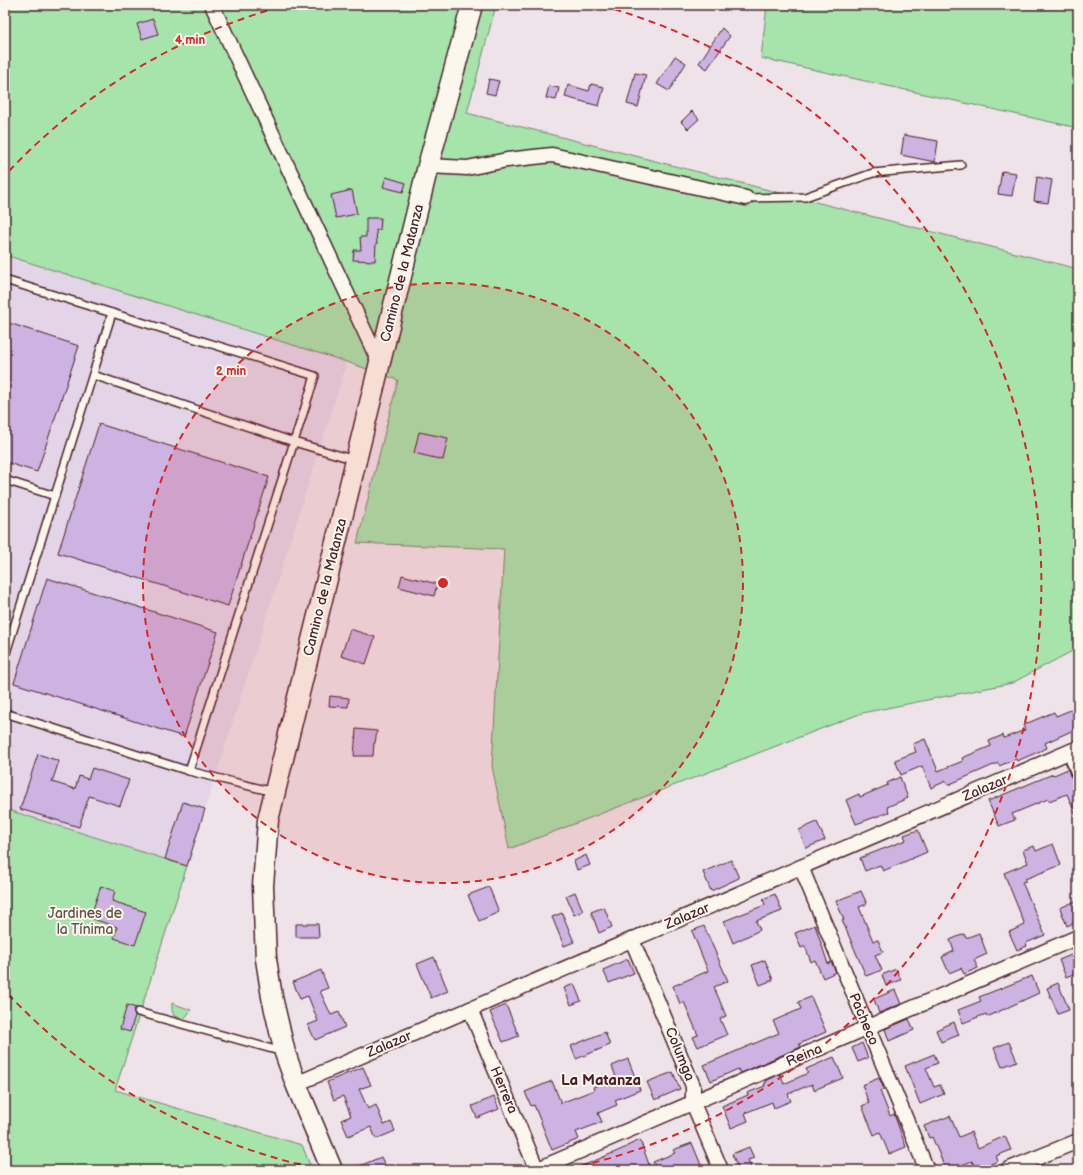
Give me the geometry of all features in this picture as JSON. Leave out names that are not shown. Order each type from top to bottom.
[{"type":"street","points":[[212,5],[379,362]]},
{"type":"street","name":"Camino de la Matanza","points":[[332,1170],[296,1084],[285,1053],[272,997],[266,960],[262,886],[268,820],[428,166],[472,5]]},
{"type":"street","points":[[428,166],[467,168],[507,160],[552,156],[746,198]]},
{"type":"street","points":[[1074,750],[1078,772]]},
{"type":"street","name":"Zalazar","points":[[296,1084],[1074,750]]},
{"type":"street","name":"Pacheco","points":[[801,867],[928,1170]]},
{"type":"street","name":"Reina","points":[[537,1170],[1075,939]]},
{"type":"street","name":"Columga","points":[[632,940],[693,1086],[693,1103],[721,1170]]},
{"type":"street","name":"Herrera","points":[[470,1009],[537,1170]]},
{"type":"street","points":[[1007,1170],[1078,1141]]},
{"type":"lane","points":[[746,198],[805,197],[873,173],[961,165]]},
{"type":"lane","points":[[5,280],[315,376],[189,771]]},
{"type":"lane","points":[[5,656],[112,313]]},
{"type":"lane","points":[[92,375],[294,442],[356,460]]},
{"type":"lane","points":[[5,480],[55,496]]},
{"type":"lane","points":[[5,713],[189,771],[274,792]]},
{"type":"lane","points":[[138,1012],[285,1053]]},
{"type":"shaded area","points":[[5,255],[347,362],[187,866],[5,809]]},
{"type":"green space","points":[[5,5],[496,5],[467,113],[1078,269],[1078,648],[1012,683],[862,713],[509,849],[492,766],[504,549],[357,543],[398,380],[347,362],[5,255]]},
{"type":"green space","points":[[767,5],[1078,5],[1078,128],[761,58]]},
{"type":"green space","name":"Jardines de la Tínima","points":[[5,809],[187,866],[115,1090],[302,1145],[312,1170],[5,1170]]},
{"type":"green space","points":[[172,1003],[191,1010],[184,1019],[174,1016]]},
{"type":"building","points":[[153,19],[158,34],[142,39],[137,24]]},
{"type":"building","points":[[722,28],[730,36],[707,69],[699,63]]},
{"type":"building","points":[[675,56],[686,63],[669,91],[657,84]]},
{"type":"building","points":[[635,73],[646,75],[638,107],[627,104]]},
{"type":"building","points":[[489,79],[499,81],[495,95],[486,93]]},
{"type":"building","points":[[591,84],[604,87],[599,106],[565,97],[568,85],[589,91]]},
{"type":"building","points":[[549,86],[559,88],[556,100],[546,98]]},
{"type":"building","points":[[692,111],[699,119],[688,129],[681,122]]},
{"type":"building","points":[[904,135],[938,141],[935,162],[901,155]]},
{"type":"building","points":[[1002,171],[1016,173],[1012,196],[998,194]]},
{"type":"building","points":[[386,177],[406,183],[403,192],[383,187]]},
{"type":"building","points":[[1037,177],[1052,180],[1048,203],[1034,201]]},
{"type":"building","points":[[352,190],[357,214],[336,218],[331,195]]},
{"type":"building","points":[[366,218],[381,218],[380,230],[376,230],[377,244],[375,261],[353,260],[354,250],[361,250],[360,237],[366,237]]},
{"type":"building","points":[[9,323],[79,346],[37,472],[5,462],[5,336]]},
{"type":"building","points":[[99,424],[269,477],[228,606],[58,553]]},
{"type":"building","points":[[419,432],[448,438],[443,460],[414,453]]},
{"type":"building","points":[[402,575],[437,584],[434,596],[399,587]]},
{"type":"building","points":[[47,578],[218,632],[184,737],[14,683]]},
{"type":"building","points":[[350,629],[375,637],[366,664],[341,656]]},
{"type":"building","points":[[330,696],[349,698],[348,707],[329,706]]},
{"type":"building","points":[[1078,707],[1078,728],[1045,743],[1047,748],[1017,761],[1016,759],[999,766],[998,763],[948,785],[946,781],[931,788],[922,766],[901,775],[895,760],[916,752],[913,744],[925,739],[938,771],[963,761],[962,758],[991,746],[989,741],[1003,735],[1004,738],[1025,730],[1023,725],[1054,712],[1056,716]]},
{"type":"building","points":[[356,729],[377,731],[373,756],[354,756]]},
{"type":"building","points":[[38,754],[59,761],[52,782],[75,789],[79,776],[88,779],[92,768],[129,780],[120,806],[89,796],[79,827],[20,809]]},
{"type":"building","points":[[1068,769],[1070,776],[1075,780],[1078,786],[1078,820],[1067,794],[1049,801],[1048,799],[1012,814],[1015,820],[999,826],[988,801]]},
{"type":"building","points":[[900,777],[908,798],[887,807],[889,812],[856,824],[846,800],[859,794],[860,797],[888,785],[887,783]]},
{"type":"building","points":[[183,802],[205,809],[187,866],[165,859]]},
{"type":"building","points":[[817,822],[825,840],[806,848],[799,830]]},
{"type":"building","points":[[918,830],[927,852],[883,871],[880,865],[865,871],[860,858],[906,840],[904,835]]},
{"type":"building","points":[[1053,844],[1061,865],[1025,879],[1026,881],[1022,882],[1045,935],[1026,943],[1027,946],[1017,950],[1009,932],[1025,925],[1004,873],[1028,863],[1023,850],[1034,846],[1036,851]]},
{"type":"building","points":[[586,855],[590,865],[577,870],[574,861]]},
{"type":"building","points":[[731,860],[739,878],[711,891],[703,872]]},
{"type":"building","points":[[101,886],[115,891],[112,901],[146,912],[135,945],[114,938],[117,927],[90,918]]},
{"type":"building","points":[[489,887],[499,912],[479,921],[468,895]]},
{"type":"building","points":[[861,891],[867,904],[859,907],[873,941],[878,940],[883,952],[875,955],[882,970],[866,976],[842,920],[844,920],[836,901]]},
{"type":"building","points":[[575,892],[583,911],[574,915],[566,896]]},
{"type":"building","points":[[775,894],[782,911],[756,921],[760,930],[733,943],[724,921],[765,905],[763,899]]},
{"type":"building","points":[[1078,900],[1078,921],[1067,926],[1060,908]]},
{"type":"building","points":[[604,907],[612,927],[599,933],[591,912]]},
{"type":"building","points":[[562,913],[574,942],[564,946],[552,917]]},
{"type":"building","points":[[296,924],[318,924],[319,937],[296,937]]},
{"type":"building","points":[[815,925],[828,964],[831,962],[836,972],[823,978],[815,960],[811,962],[805,946],[801,948],[795,933]]},
{"type":"building","points":[[704,926],[728,981],[714,987],[726,1016],[720,1019],[727,1035],[698,1047],[693,1037],[698,1035],[684,1002],[680,1004],[673,986],[708,971],[692,931]]},
{"type":"building","points":[[979,933],[987,954],[974,960],[978,968],[964,974],[961,968],[949,973],[942,957],[954,951],[950,940],[964,934],[966,938]]},
{"type":"building","points":[[1076,953],[1078,959],[1078,972],[1066,977],[1059,960]]},
{"type":"building","points":[[434,957],[448,991],[431,998],[417,964]]},
{"type":"building","points":[[628,959],[634,973],[609,983],[603,970]]},
{"type":"building","points":[[765,960],[773,980],[760,985],[752,965]]},
{"type":"building","points":[[896,969],[901,980],[886,986],[882,975]]},
{"type":"building","points":[[321,970],[328,988],[320,991],[331,1015],[339,1012],[345,1027],[315,1040],[308,1025],[318,1021],[308,996],[300,999],[293,982]]},
{"type":"building","points":[[1032,976],[1039,993],[987,1017],[986,1014],[963,1023],[958,1010],[981,1001],[979,997]]},
{"type":"building","points":[[1058,983],[1069,1010],[1058,1014],[1047,988]]},
{"type":"building","points":[[574,984],[581,1001],[571,1005],[564,988]]},
{"type":"building","points":[[895,990],[901,1004],[879,1013],[874,999]]},
{"type":"building","points":[[811,997],[826,1032],[799,1044],[801,1047],[740,1073],[738,1069],[711,1081],[704,1065],[779,1033],[773,1021],[801,1009],[798,1002]]},
{"type":"building","points":[[127,1005],[136,1008],[133,1011],[135,1016],[130,1032],[120,1029]]},
{"type":"building","points":[[506,1005],[519,1036],[503,1042],[490,1012]]},
{"type":"building","points":[[909,1019],[914,1030],[889,1041],[885,1029]]},
{"type":"building","points":[[954,1022],[959,1035],[941,1042],[936,1030]]},
{"type":"building","points":[[605,1032],[610,1045],[576,1059],[571,1046]]},
{"type":"building","points":[[1009,1042],[1017,1061],[1002,1067],[994,1048]]},
{"type":"building","points":[[862,1043],[868,1058],[858,1062],[852,1048]]},
{"type":"building","points":[[934,1054],[938,1063],[926,1068],[934,1087],[940,1085],[944,1094],[920,1104],[905,1066]]},
{"type":"building","points":[[834,1057],[843,1078],[814,1090],[812,1084],[788,1094],[791,1101],[774,1108],[772,1102],[745,1113],[748,1121],[731,1128],[722,1106],[748,1095],[747,1093],[765,1086],[764,1084],[766,1081],[780,1074],[784,1084],[808,1073],[806,1069]]},
{"type":"building","points":[[628,1059],[640,1090],[615,1100],[617,1105],[598,1113],[602,1122],[576,1132],[579,1139],[552,1150],[534,1105],[531,1106],[525,1092],[552,1081],[561,1103],[594,1090],[593,1087],[616,1077],[612,1066]]},
{"type":"building","points":[[363,1067],[371,1085],[359,1089],[368,1109],[376,1105],[384,1125],[391,1122],[395,1131],[376,1139],[371,1127],[348,1136],[341,1120],[351,1116],[343,1096],[334,1100],[327,1082]]},
{"type":"building","points":[[673,1072],[680,1089],[655,1100],[647,1082]]},
{"type":"building","points":[[879,1078],[884,1089],[880,1091],[890,1116],[894,1114],[906,1147],[889,1154],[880,1132],[874,1135],[862,1106],[869,1103],[862,1085]]},
{"type":"building","points":[[494,1097],[499,1109],[477,1118],[472,1106]]},
{"type":"building","points":[[950,1116],[959,1137],[971,1132],[978,1148],[1005,1136],[1011,1150],[996,1156],[998,1161],[976,1170],[972,1161],[950,1170],[946,1170],[932,1137],[929,1138],[924,1126]]},
{"type":"building","points":[[640,1140],[650,1167],[642,1170],[573,1170],[627,1147]]},
{"type":"building","points":[[692,1143],[703,1170],[657,1170],[653,1162],[675,1153],[673,1150]]},
{"type":"building","points":[[749,1147],[754,1158],[748,1160],[752,1170],[739,1170],[732,1154]]},
{"type":"building","points":[[381,1157],[387,1170],[350,1170]]},
{"type":"district","name":"La Matanza","points":[[601,1080]]}]
